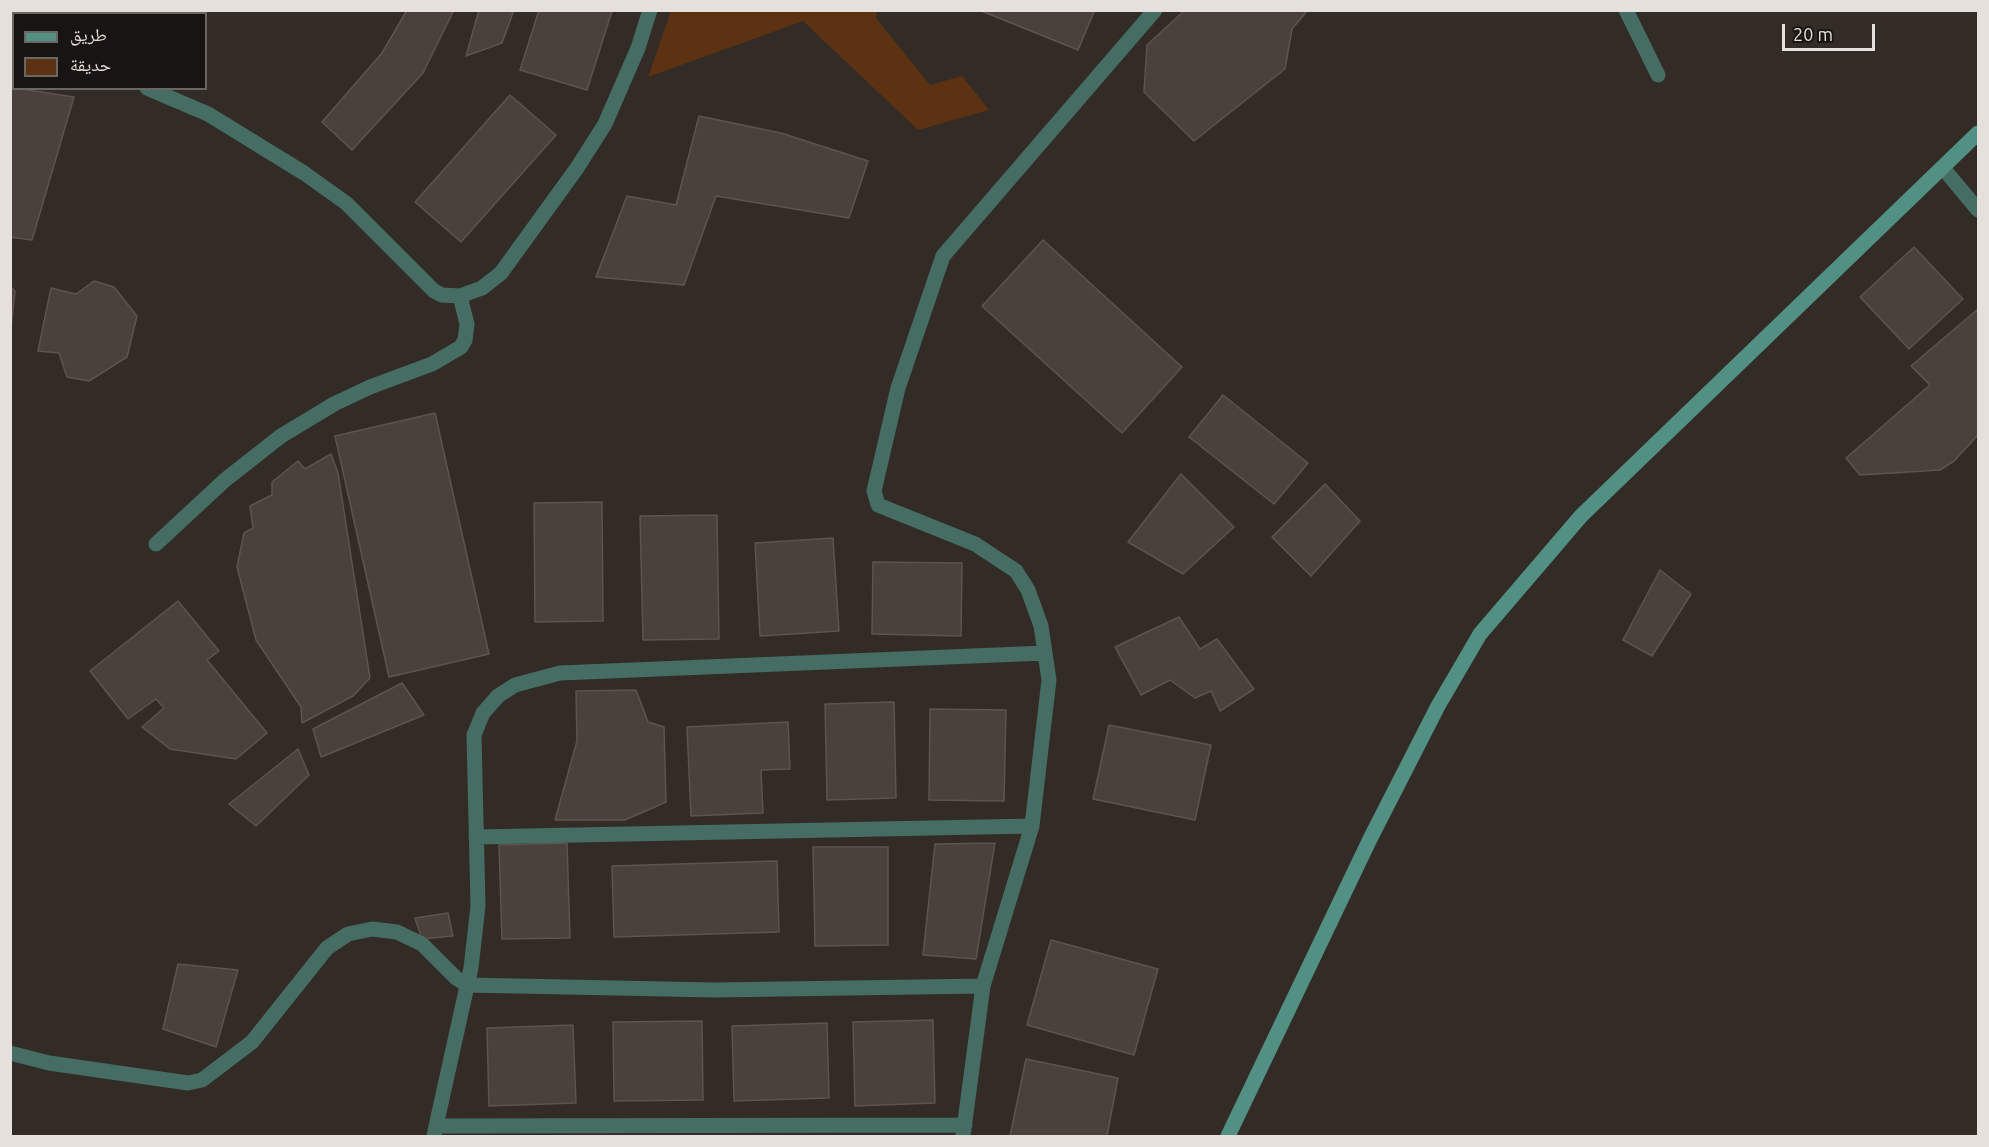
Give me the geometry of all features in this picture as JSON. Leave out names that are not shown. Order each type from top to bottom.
[{"type":"main road","points":[[1228,1137],[1370,839],[1438,706],[1480,634],[1581,516],[1978,133]]},
{"type":"street","points":[[152,90],[208,114],[304,173],[346,203],[434,291],[442,295],[460,296],[482,288],[501,273],[576,168],[605,124],[638,48],[650,10]]},
{"type":"street","points":[[1045,653],[560,673],[515,685],[498,696],[483,713],[474,735],[478,906],[467,985],[435,1131],[964,1131],[983,986],[1032,826],[1049,680],[1045,653],[1041,626],[1028,590],[1016,571],[975,544],[878,505],[874,491],[898,388],[942,256],[1155,10]]},
{"type":"street","points":[[1626,10],[1658,75]]},
{"type":"street","points":[[1943,168],[1978,210]]},
{"type":"street","points":[[156,544],[225,480],[281,436],[334,404],[400,375],[432,364],[461,347],[467,333],[467,324],[460,296]]},
{"type":"street","points":[[476,837],[1032,826]]},
{"type":"street","points":[[10,1053],[49,1064],[188,1083],[202,1080],[252,1042],[327,948],[338,939],[359,930],[386,929],[410,938],[433,953],[456,978],[467,985],[715,990],[983,986]]},
{"type":"green space","points":[[671,11],[877,11],[876,18],[930,85],[962,76],[989,110],[918,130],[803,21],[648,77]]},
{"type":"building","points":[[72,10],[157,10],[156,12],[71,12]]},
{"type":"building","points":[[407,10],[454,10],[423,73],[352,150],[322,122],[382,53]]},
{"type":"building","points":[[479,10],[514,10],[502,43],[466,56]]},
{"type":"building","points":[[539,10],[612,11],[587,90],[520,70]]},
{"type":"building","points":[[979,10],[1089,10],[1094,12],[1078,50]]},
{"type":"building","points":[[1185,10],[1308,10],[1292,29],[1285,69],[1194,141],[1144,92],[1147,45]]},
{"type":"building","points":[[10,87],[12,90],[29,90],[74,97],[32,240],[10,237]]},
{"type":"building","points":[[510,95],[556,135],[461,242],[415,202]]},
{"type":"building","points":[[699,116],[781,133],[868,161],[849,218],[716,196],[684,285],[596,277],[627,196],[676,205]]},
{"type":"building","points":[[1043,240],[1182,367],[1122,433],[982,306]]},
{"type":"building","points":[[1914,247],[1963,299],[1909,349],[1860,297]]},
{"type":"building","points":[[94,281],[114,287],[137,316],[127,357],[89,381],[67,377],[59,353],[38,351],[51,288],[76,294]]},
{"type":"building","points":[[10,286],[15,291],[10,338]]},
{"type":"building","points":[[1978,309],[1978,435],[1954,461],[1940,470],[1860,475],[1846,458],[1930,385],[1911,366]]},
{"type":"building","points":[[1223,395],[1308,463],[1274,504],[1189,437]]},
{"type":"building","points":[[435,413],[489,654],[389,677],[335,436]]},
{"type":"building","points":[[331,454],[338,473],[370,678],[353,696],[302,723],[301,707],[256,640],[237,567],[244,533],[253,528],[250,506],[272,495],[272,482],[298,461],[305,469]]},
{"type":"building","points":[[1181,474],[1234,527],[1183,574],[1128,542]]},
{"type":"building","points":[[1325,484],[1360,521],[1311,576],[1272,537]]},
{"type":"building","points":[[602,502],[603,621],[535,622],[534,503]]},
{"type":"building","points":[[717,515],[719,639],[643,640],[640,516]]},
{"type":"building","points":[[833,538],[839,631],[760,636],[755,543]]},
{"type":"building","points":[[873,562],[962,563],[961,636],[872,634]]},
{"type":"building","points":[[1660,570],[1691,594],[1652,656],[1623,640]]},
{"type":"building","points":[[178,601],[219,651],[207,660],[267,733],[236,759],[170,749],[142,727],[164,708],[156,699],[128,719],[90,671]]},
{"type":"building","points":[[1179,617],[1200,649],[1217,639],[1254,689],[1220,711],[1211,691],[1195,698],[1170,680],[1141,695],[1115,647]]},
{"type":"building","points":[[402,683],[424,715],[321,757],[313,729]]},
{"type":"building","points":[[636,690],[648,722],[664,727],[666,802],[625,820],[555,820],[577,741],[576,691]]},
{"type":"building","points":[[894,702],[896,798],[827,800],[825,704]]},
{"type":"building","points":[[930,709],[1006,710],[1004,801],[929,800]]},
{"type":"building","points":[[788,722],[790,769],[761,770],[763,813],[691,816],[687,727]]},
{"type":"building","points":[[1109,725],[1211,745],[1195,820],[1093,799]]},
{"type":"building","points":[[298,749],[309,775],[256,826],[229,804]]},
{"type":"building","points":[[567,843],[570,938],[502,939],[499,845]]},
{"type":"building","points":[[995,843],[976,959],[923,955],[935,844]]},
{"type":"building","points":[[813,847],[888,847],[888,945],[815,946]]},
{"type":"building","points":[[777,861],[779,932],[614,937],[612,866]]},
{"type":"building","points":[[448,913],[453,936],[422,939],[415,918]]},
{"type":"building","points":[[1051,940],[1158,969],[1134,1055],[1027,1025]]},
{"type":"building","points":[[178,964],[238,970],[216,1047],[163,1029]]},
{"type":"building","points":[[933,1020],[935,1103],[855,1106],[853,1022]]},
{"type":"building","points":[[702,1021],[703,1100],[614,1101],[613,1022]]},
{"type":"building","points":[[827,1023],[829,1098],[734,1101],[732,1026]]},
{"type":"building","points":[[573,1025],[576,1103],[489,1106],[487,1028]]},
{"type":"building","points":[[1026,1059],[1118,1078],[1107,1136],[1010,1136]]}]
